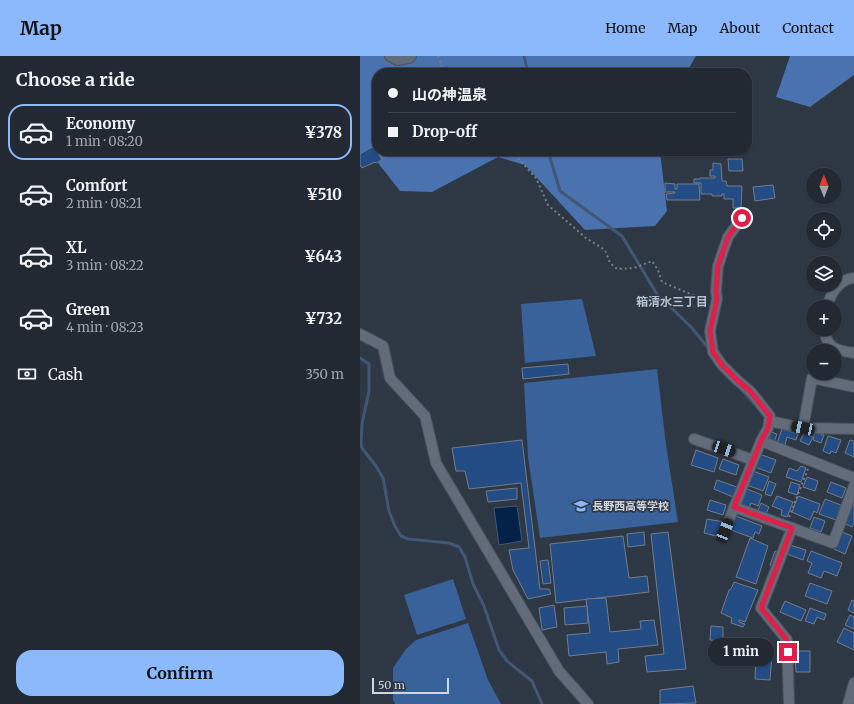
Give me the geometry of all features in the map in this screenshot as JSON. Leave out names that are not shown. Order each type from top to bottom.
[{"type":"street","points":[[390,56],[397,60],[409,58],[411,56]]},
{"type":"street","points":[[725,530],[761,441],[768,428],[770,416],[751,392],[722,365],[713,352],[710,331],[716,305],[718,266],[728,237],[742,218]]},
{"type":"street","points":[[831,300],[841,283],[847,279],[854,278]]},
{"type":"street","points":[[360,334],[383,346],[390,378],[425,416],[436,463],[558,671],[588,704]]},
{"type":"street","points":[[826,336],[830,346],[840,351],[854,353]]},
{"type":"street","points":[[803,428],[812,378],[854,387]]},
{"type":"street","points":[[769,421],[803,428],[854,429]]},
{"type":"street","points":[[694,439],[754,460]]},
{"type":"street","points":[[761,441],[854,478]]},
{"type":"street","points":[[734,507],[833,543],[854,486]]},
{"type":"street","points":[[789,527],[761,608],[787,640],[789,704]]},
{"type":"street","points":[[848,704],[854,683]]},
{"type":"path","points":[[438,56],[438,61],[442,68]]},
{"type":"path","points":[[516,156],[536,178],[548,205],[586,238],[605,250],[610,263],[617,269],[634,268],[652,261],[658,270],[662,282],[716,305]]},
{"type":"path","points":[[789,527],[811,461]]},
{"type":"shaded area","points":[[360,56],[696,56],[689,68],[372,68],[372,155],[371,154],[360,160]]},
{"type":"shaded area","points":[[790,56],[854,56],[854,75],[810,107],[776,97]]},
{"type":"shaded area","points":[[373,156],[661,156],[667,211],[655,226],[585,230],[525,165],[498,157],[432,192],[400,191]]},
{"type":"shaded area","points":[[582,299],[596,356],[525,363],[521,304]]},
{"type":"shaded area","points":[[657,369],[666,445],[678,522],[540,538],[528,457],[524,383]]},
{"type":"shaded area","points":[[517,506],[522,541],[499,545],[494,508]]},
{"type":"shaded area","points":[[453,579],[466,619],[417,635],[404,595]]},
{"type":"shaded area","points":[[468,623],[488,680],[501,704],[395,704],[393,700],[393,668],[406,649],[416,640]]},
{"type":"building","points":[[372,147],[372,156],[380,156],[382,160],[362,168],[360,165],[360,154]]},
{"type":"building","points":[[728,159],[742,159],[743,171],[729,171]]},
{"type":"building","points":[[713,163],[721,164],[722,181],[726,181],[727,186],[742,186],[741,208],[733,208],[733,199],[724,199],[724,194],[722,194],[722,196],[712,196],[712,194],[701,194],[701,183],[694,183],[694,179],[715,178],[715,176],[710,176],[710,170],[713,170]]},
{"type":"building","points":[[665,183],[675,184],[675,189],[677,189],[677,184],[699,184],[700,200],[667,200],[666,194],[675,192],[665,192]]},
{"type":"building","points":[[773,185],[775,198],[755,201],[753,187]]},
{"type":"building","points":[[568,364],[569,374],[523,379],[522,368]]},
{"type":"building","points":[[782,429],[798,434],[796,440],[787,437],[785,445],[777,443]]},
{"type":"building","points":[[771,432],[777,434],[774,442],[769,441]]},
{"type":"building","points":[[815,432],[824,435],[821,443],[813,440]]},
{"type":"building","points":[[804,433],[813,437],[809,445],[800,441]]},
{"type":"building","points":[[828,436],[841,440],[836,453],[831,451],[830,454],[823,451]]},
{"type":"building","points":[[522,440],[540,589],[549,589],[551,594],[528,599],[513,570],[509,550],[529,548],[521,483],[469,489],[465,471],[456,471],[452,448]]},
{"type":"building","points":[[850,440],[854,441],[854,457],[845,453]]},
{"type":"building","points":[[696,450],[718,458],[714,472],[691,465]]},
{"type":"building","points":[[759,454],[776,460],[771,473],[755,467]]},
{"type":"building","points":[[723,459],[739,465],[736,475],[719,469]]},
{"type":"building","points":[[801,466],[806,468],[801,482],[786,477],[789,468],[797,471]]},
{"type":"building","points":[[753,471],[769,477],[763,491],[747,485]]},
{"type":"building","points":[[807,477],[818,481],[815,491],[803,487]]},
{"type":"building","points":[[717,480],[737,487],[733,497],[714,489]]},
{"type":"building","points":[[769,481],[776,484],[771,496],[765,494]]},
{"type":"building","points":[[791,482],[800,485],[797,495],[788,492]]},
{"type":"building","points":[[831,482],[846,488],[842,498],[827,492]]},
{"type":"building","points":[[517,488],[517,499],[488,502],[486,491]]},
{"type":"building","points":[[747,489],[762,495],[758,506],[751,503],[749,508],[741,505]]},
{"type":"building","points":[[777,496],[793,502],[787,517],[781,515],[782,510],[772,506]]},
{"type":"building","points":[[798,496],[820,504],[817,513],[814,511],[810,520],[792,512]]},
{"type":"building","points":[[825,499],[841,505],[836,520],[819,514]]},
{"type":"building","points":[[710,500],[726,505],[723,515],[707,510]]},
{"type":"building","points":[[854,501],[854,523],[852,527],[844,523]]},
{"type":"building","points":[[761,503],[769,507],[765,516],[757,513]]},
{"type":"building","points":[[736,516],[762,526],[759,534],[755,532],[753,538],[731,530]]},
{"type":"building","points":[[814,517],[825,521],[821,532],[810,528]]},
{"type":"building","points":[[707,519],[724,522],[720,537],[704,533]]},
{"type":"building","points":[[644,532],[645,545],[628,547],[627,534]]},
{"type":"building","points":[[668,532],[686,669],[647,672],[645,656],[664,654],[651,534]]},
{"type":"building","points":[[842,532],[852,536],[845,554],[834,549]]},
{"type":"building","points":[[623,536],[629,578],[647,576],[649,592],[556,603],[550,544]]},
{"type":"building","points":[[750,538],[768,546],[756,584],[736,577]]},
{"type":"building","points":[[790,545],[806,550],[803,560],[787,554]]},
{"type":"building","points":[[775,551],[777,552],[772,566],[770,565]]},
{"type":"building","points":[[811,551],[842,563],[837,576],[824,571],[821,578],[808,573],[812,563],[807,561]]},
{"type":"building","points":[[548,560],[551,583],[543,584],[540,561]]},
{"type":"building","points":[[734,582],[758,590],[745,622],[739,620],[739,622],[745,624],[743,627],[731,623],[732,618],[721,613],[729,590]]},
{"type":"building","points":[[810,583],[832,591],[827,604],[805,596]]},
{"type":"building","points":[[606,598],[610,632],[641,629],[640,621],[654,620],[658,645],[618,649],[619,662],[607,664],[606,652],[569,656],[567,635],[590,633],[586,599]]},
{"type":"building","points":[[852,600],[854,601],[854,613],[848,610]]},
{"type":"building","points":[[785,601],[806,610],[801,621],[780,612]]},
{"type":"building","points":[[554,605],[557,627],[542,630],[539,608]]},
{"type":"building","points":[[587,606],[588,623],[565,625],[564,608]]},
{"type":"building","points":[[810,608],[826,614],[824,620],[817,617],[814,624],[805,621]]},
{"type":"building","points":[[850,615],[854,617],[854,629],[845,625]]},
{"type":"building","points":[[711,626],[723,627],[723,641],[710,640]]},
{"type":"building","points":[[844,628],[854,633],[854,650],[837,642]]},
{"type":"building","points":[[795,651],[810,651],[810,672],[796,672]]},
{"type":"building","points":[[756,653],[772,654],[770,680],[755,679]]},
{"type":"building","points":[[693,686],[696,703],[660,704],[660,690]]},
{"type":"waterway","points":[[524,56],[527,68]]},
{"type":"waterway","points":[[550,156],[560,191],[622,236],[657,294],[692,328],[709,349]]},
{"type":"waterway","points":[[360,358],[369,364],[369,391],[362,424],[362,448],[383,478],[389,511],[395,526],[401,536],[408,539],[449,543],[459,547],[465,557],[473,584],[484,606],[499,650],[507,661],[532,681],[542,704]]},
{"type":"waterway","points":[[741,389],[765,416]]},
{"type":"place","name":"長野西高等学校","points":[[581,506]]},
{"type":"district","name":"箱清水三丁目","points":[[672,302]]},
{"type":"route","points":[[742,218],[728,237],[718,266],[716,291],[717,299],[710,331],[713,352],[722,365],[751,392],[770,416],[768,428],[761,441],[734,507],[792,528],[761,608],[787,640],[788,652]]}]
